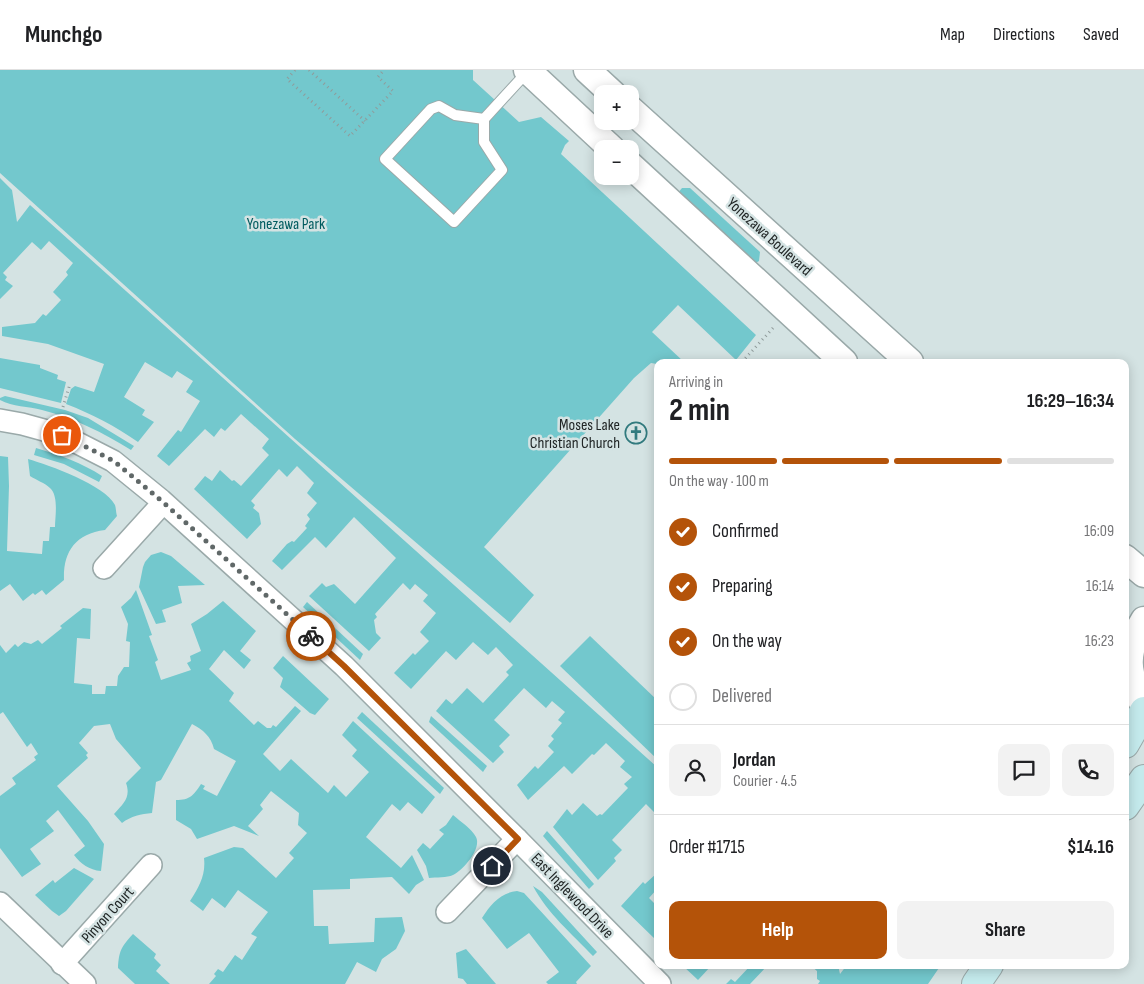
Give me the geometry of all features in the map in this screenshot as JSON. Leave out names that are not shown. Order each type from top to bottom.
[{"type":"main road","points":[[1129,737],[1144,711]]},
{"type":"main road","points":[[1129,800],[1144,779]]},
{"type":"main road","points":[[976,984],[986,969]]},
{"type":"street","points":[[528,70],[602,140]]},
{"type":"street","points":[[587,70],[603,85]]},
{"type":"street","name":"Yonezawa Boulevard","points":[[639,117],[907,359]]},
{"type":"street","points":[[639,173],[841,359]]},
{"type":"street","name":"East Inglewood Drive","points":[[0,420],[62,435],[114,461],[164,503],[344,666],[660,984]]},
{"type":"street","points":[[104,568],[164,503]]},
{"type":"street","points":[[1129,561],[1144,574]]},
{"type":"street","points":[[1129,649],[1144,620]]},
{"type":"street","points":[[1129,665],[1133,686],[1144,706]]},
{"type":"street","points":[[447,912],[518,839]]},
{"type":"street","name":"Pinyon Court","points":[[62,964],[152,865]]},
{"type":"street","points":[[0,903],[85,984]]},
{"type":"lane","points":[[484,118],[455,115],[439,106],[431,109],[385,159],[454,222],[502,170],[484,142],[484,118],[528,70]]},
{"type":"path","points":[[295,70],[287,79],[350,136],[393,91],[378,77],[384,70]]},
{"type":"path","points":[[309,70],[364,121]]},
{"type":"path","points":[[745,359],[774,327]]},
{"type":"path","points":[[63,407],[70,384]]},
{"type":"green space","name":"Yonezawa Park","points":[[0,70],[473,70],[473,80],[519,122],[541,117],[569,141],[561,154],[756,335],[735,359],[678,305],[652,332],[681,359],[654,359],[654,364],[651,363],[634,378],[484,547],[534,595],[510,623],[295,439],[0,173]]},
{"type":"green space","points":[[0,178],[12,190],[17,222],[30,205],[654,764],[654,812],[646,804],[612,840],[622,850],[614,858],[616,861],[598,880],[553,827],[567,809],[572,815],[583,803],[597,816],[602,815],[628,788],[624,784],[632,777],[620,767],[625,761],[606,743],[572,774],[564,766],[528,800],[517,785],[535,766],[538,769],[554,752],[548,746],[554,739],[551,736],[562,723],[558,720],[565,712],[552,701],[546,708],[524,688],[494,720],[510,735],[499,746],[504,752],[493,763],[436,711],[446,699],[452,704],[467,688],[483,703],[509,675],[506,672],[513,665],[496,647],[488,655],[473,642],[456,660],[446,651],[411,689],[394,673],[413,653],[415,655],[429,641],[420,632],[436,613],[423,601],[428,595],[415,584],[410,590],[403,583],[375,614],[377,617],[374,620],[376,633],[381,638],[369,651],[309,596],[322,583],[326,587],[334,584],[355,604],[396,558],[354,517],[326,548],[315,537],[282,570],[272,561],[287,544],[292,541],[294,542],[307,528],[305,526],[310,519],[307,515],[317,503],[307,493],[314,483],[297,466],[287,477],[279,469],[251,501],[255,505],[253,508],[259,513],[261,524],[247,539],[194,489],[205,476],[212,481],[220,470],[241,486],[269,455],[262,448],[269,439],[241,414],[225,431],[221,428],[214,437],[205,429],[169,466],[157,456],[178,430],[181,432],[200,401],[186,392],[193,381],[177,371],[172,378],[145,362],[124,397],[145,410],[142,415],[154,422],[138,442],[103,421],[66,404],[71,389],[75,386],[94,392],[104,364],[48,344],[2,336],[2,327],[35,323],[43,314],[46,316],[61,300],[53,292],[68,275],[66,272],[73,263],[49,241],[41,250],[32,242],[3,273],[7,277],[5,280],[13,286],[0,299]]},
{"type":"green space","points":[[682,188],[690,188],[760,252],[759,261],[754,264],[678,193]]},
{"type":"green space","points":[[0,358],[40,365],[40,368],[58,375],[57,379],[66,382],[61,403],[0,388]]},
{"type":"green space","points":[[5,396],[65,410],[88,418],[134,446],[131,450],[77,422],[37,409],[10,404],[0,400],[0,398]]},
{"type":"green space","points":[[36,448],[54,453],[87,467],[102,476],[99,482],[64,464],[34,455]]},
{"type":"green space","points":[[0,456],[8,457],[7,551],[42,554],[43,541],[49,541],[50,527],[55,527],[55,496],[50,488],[30,476],[28,459],[76,477],[100,490],[115,505],[117,516],[105,530],[86,536],[73,546],[66,561],[64,580],[46,595],[42,590],[35,595],[33,593],[23,601],[10,584],[0,591]]},
{"type":"green space","points":[[161,552],[171,556],[205,585],[178,586],[182,603],[162,610],[166,622],[156,624],[139,587],[145,562],[151,555]]},
{"type":"green space","points":[[136,590],[152,635],[149,636],[158,660],[155,662],[161,680],[191,670],[187,663],[191,661],[190,656],[201,651],[191,624],[223,601],[256,631],[240,651],[251,660],[244,669],[224,650],[209,669],[234,693],[229,701],[254,725],[258,721],[267,728],[271,728],[273,725],[276,727],[295,706],[301,711],[263,754],[280,771],[291,759],[328,793],[334,785],[346,797],[369,772],[352,756],[357,750],[342,735],[353,721],[435,797],[422,814],[408,802],[400,811],[392,804],[366,837],[401,868],[412,855],[424,880],[416,885],[409,894],[392,877],[350,879],[350,889],[313,890],[314,926],[328,926],[329,944],[374,942],[375,918],[402,917],[405,931],[396,949],[382,959],[376,972],[357,962],[345,984],[209,984],[216,976],[214,974],[218,969],[223,972],[235,955],[242,960],[257,937],[251,934],[268,912],[238,890],[225,908],[212,898],[203,911],[190,901],[201,881],[204,870],[204,858],[234,847],[243,848],[276,878],[294,858],[289,853],[307,833],[298,825],[299,813],[271,791],[260,805],[263,809],[248,826],[259,836],[234,826],[197,839],[191,829],[176,820],[176,800],[191,796],[201,784],[205,786],[203,789],[217,796],[236,761],[214,749],[211,740],[206,734],[192,724],[161,780],[156,782],[152,813],[136,816],[122,823],[114,814],[124,803],[127,796],[126,783],[141,768],[116,739],[110,724],[94,726],[79,743],[88,753],[86,755],[88,758],[57,786],[88,821],[104,844],[101,871],[86,866],[74,855],[85,846],[58,810],[46,821],[54,831],[30,849],[41,864],[22,877],[0,848],[0,796],[16,784],[12,778],[36,760],[34,757],[38,754],[31,743],[27,747],[3,712],[0,714],[0,645],[6,653],[15,644],[18,647],[24,642],[31,644],[38,640],[42,644],[62,628],[60,626],[83,608],[91,609],[90,639],[77,638],[74,683],[92,685],[92,694],[105,694],[106,686],[117,686],[118,676],[124,667],[129,667],[130,642],[126,641],[128,624],[121,607],[131,598]]},
{"type":"green space","points":[[307,602],[363,654],[360,660],[303,607]]},
{"type":"green space","points":[[590,636],[654,697],[654,756],[560,666]]},
{"type":"green space","points":[[283,656],[329,699],[315,715],[310,713],[280,687],[283,678],[273,668]]},
{"type":"green space","points":[[362,712],[444,788],[440,794],[357,718]]},
{"type":"green space","points":[[431,716],[487,766],[483,772],[429,722]]},
{"type":"green space","points":[[453,815],[469,828],[476,837],[477,842],[474,853],[471,859],[453,875],[429,878],[426,866],[417,850],[423,843],[430,849],[444,834],[439,830],[446,825]]},
{"type":"green space","points":[[547,831],[594,884],[589,889],[543,836]]},
{"type":"green space","points":[[74,868],[94,879],[66,911],[59,916],[35,895],[53,880],[55,883]]},
{"type":"green space","points":[[654,876],[654,892],[649,898],[654,903],[654,938],[621,906],[643,882],[645,884]]},
{"type":"green space","points":[[533,886],[542,892],[597,952],[593,956],[545,905]]},
{"type":"green space","points":[[517,891],[524,893],[591,966],[576,982],[577,984],[548,984],[546,982],[559,972],[529,933],[507,949],[482,918],[496,900],[506,894]]},
{"type":"green space","points":[[133,934],[156,954],[154,958],[161,965],[156,971],[170,984],[135,984],[118,968],[121,950]]},
{"type":"green space","points":[[466,949],[496,984],[467,984],[463,979],[458,978],[456,953]]},
{"type":"green space","points":[[686,969],[708,969],[698,980]]},
{"type":"green space","points":[[747,969],[764,969],[750,984],[726,984],[731,979],[735,982]]},
{"type":"green space","points":[[815,969],[839,969],[840,974],[844,969],[938,969],[928,984],[818,984],[820,981],[817,979],[817,971]]},
{"type":"way so far","points":[[62,435],[114,461],[164,503],[311,636]]},
{"type":"place","name":"Moses Lake Christian Church","points":[[636,433]]},
{"type":"route","points":[[311,636],[344,666],[518,839],[492,866]]}]
